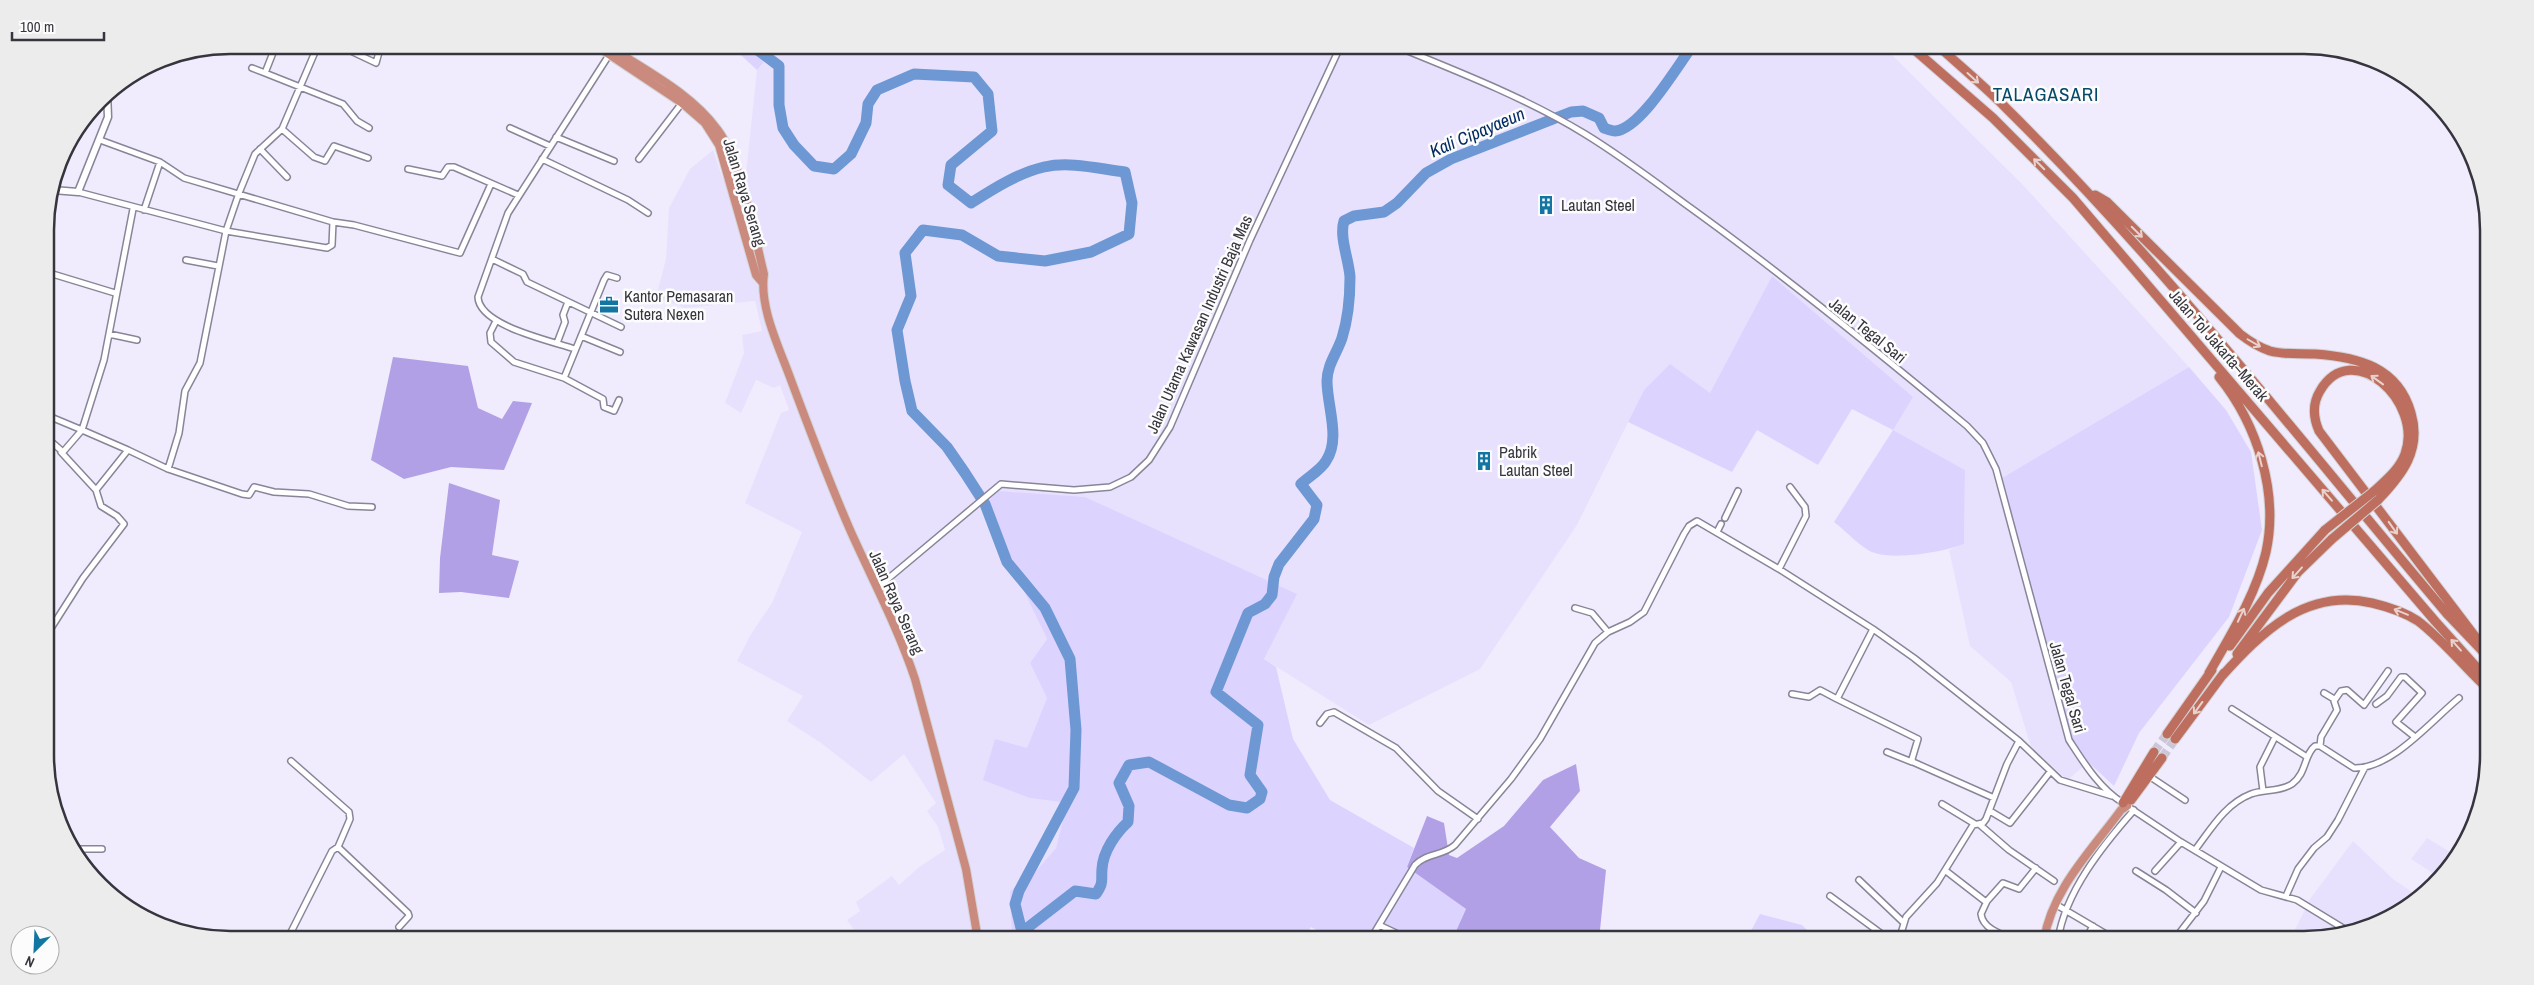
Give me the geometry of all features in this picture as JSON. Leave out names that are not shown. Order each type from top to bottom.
[{"type":"highway","name":"Jalan Raya Serang","points":[[620,54],[696,106],[717,129],[732,157],[764,274],[763,283],[769,314],[818,453],[905,649],[915,679],[966,869],[976,931]]},
{"type":"highway","name":"Jalan Tol Jakarta–Merak","points":[[1919,54],[1993,118],[2073,198],[2480,671]]},
{"type":"highway","name":"Jalan Tol Jakarta–Merak","points":[[1947,54],[2004,106],[2086,190],[2158,270],[2448,615],[2480,648]]},
{"type":"highway","name":"Jalan Raya Serang","points":[[609,55],[682,103],[705,123],[719,145],[756,275],[763,283]]},
{"type":"highway","points":[[1993,118],[2004,106]]},
{"type":"highway","points":[[2086,190],[2107,202],[2240,334],[2256,345],[2287,354],[2347,357],[2375,366],[2391,379],[2408,400],[2415,426],[2410,459],[2400,474],[2375,496],[2283,590],[2175,739]]},
{"type":"highway","points":[[2073,198],[2233,396],[2251,427],[2261,460],[2270,517],[2266,552],[2248,599],[2209,674]]},
{"type":"highway","points":[[2167,734],[2268,593],[2325,530],[2375,496],[2404,456],[2408,441],[2408,425],[2400,401],[2386,386],[2369,374],[2354,370],[2338,373],[2324,383],[2316,397],[2314,413],[2319,431],[2356,477],[2480,645]]},
{"type":"highway","points":[[2221,677],[2251,644],[2273,625],[2300,610],[2319,604],[2351,600],[2389,607],[2414,618],[2480,681]]},
{"type":"highway","points":[[2126,807],[2154,752]]},
{"type":"highway","points":[[2047,931],[2055,904],[2064,887],[2162,758]]},
{"type":"street","points":[[265,73],[272,54]]},
{"type":"street","points":[[168,469],[179,433],[185,391],[200,363],[226,231],[239,193],[252,160],[260,149],[282,130],[314,54]]},
{"type":"street","points":[[356,54],[372,62],[377,62],[379,54]]},
{"type":"street","name":"Jalan Utama Kawasan Industri Baja Mas","points":[[877,588],[971,507],[1001,484],[1074,490],[1110,487],[1131,477],[1149,460],[1170,427],[1250,240],[1336,54]]},
{"type":"street","name":"Jalan Tegal Sari","points":[[1413,54],[1477,81],[1552,117],[1584,134],[1625,160],[1766,264],[1967,426],[1983,443],[1996,469],[2064,728],[2087,768],[2113,797],[2181,842],[2261,890],[2286,896],[2311,907],[2342,927]]},
{"type":"street","points":[[576,349],[496,321],[482,308],[479,301],[504,222],[518,195],[609,55]]},
{"type":"street","points":[[252,68],[343,104],[357,121],[369,128]]},
{"type":"street","points":[[78,192],[108,117],[107,103]]},
{"type":"street","points":[[639,159],[682,103]]},
{"type":"street","points":[[510,128],[550,146]]},
{"type":"street","points":[[282,130],[314,157],[325,161],[334,146],[368,158]]},
{"type":"street","points":[[556,136],[614,161]]},
{"type":"street","points":[[100,140],[160,162],[184,178],[333,222],[354,225],[460,253],[492,184]]},
{"type":"street","points":[[260,149],[288,177]]},
{"type":"street","points":[[542,159],[628,200],[648,213]]},
{"type":"street","points":[[144,210],[160,162]]},
{"type":"street","points":[[408,169],[442,176],[448,167],[453,167],[518,195]]},
{"type":"street","points":[[58,190],[78,192],[133,209],[144,210],[226,231],[329,248],[332,245],[333,222]]},
{"type":"street","points":[[61,452],[69,446],[82,430],[104,360],[115,293],[133,209]]},
{"type":"street","points":[[492,259],[523,274],[528,282],[621,327]]},
{"type":"street","points":[[186,260],[218,266]]},
{"type":"street","points":[[54,274],[115,293]]},
{"type":"street","points":[[564,378],[605,277],[610,275],[617,278]]},
{"type":"street","points":[[558,343],[565,322],[562,315],[568,302]]},
{"type":"street","points":[[496,321],[490,332],[494,345],[517,364],[564,378],[601,398],[604,407],[610,410],[614,410],[619,400]]},
{"type":"street","points":[[109,334],[137,340]]},
{"type":"street","points":[[581,336],[620,352]]},
{"type":"street","points":[[54,418],[168,469],[248,495],[256,487],[274,492],[309,494],[353,507],[372,507]]},
{"type":"street","points":[[54,445],[96,490],[101,506],[117,516],[124,524],[83,578],[54,624]]},
{"type":"street","points":[[96,490],[128,450]]},
{"type":"street","points":[[1779,569],[1806,516],[1805,507],[1790,487]]},
{"type":"street","points":[[1725,518],[1738,491]]},
{"type":"street","points":[[1375,931],[1414,865],[1423,858],[1448,851],[1478,819],[1540,739],[1595,643],[1608,632],[1630,622],[1644,612],[1669,560],[1689,526],[1697,521],[1779,569],[1873,629],[2019,741],[2050,772],[2066,783],[2113,797]]},
{"type":"street","points":[[1716,532],[1721,524]]},
{"type":"street","points":[[1575,608],[1592,613],[1608,632]]},
{"type":"street","points":[[1837,699],[1873,629]]},
{"type":"street","points":[[2334,699],[2344,690],[2363,706],[2388,671]]},
{"type":"street","points":[[2376,704],[2387,696],[2402,677],[2405,677],[2422,693],[2396,722],[2415,737]]},
{"type":"street","points":[[1792,694],[1805,698],[1820,690],[1918,739],[1912,759],[1913,762]]},
{"type":"street","points":[[2320,746],[2321,737],[2338,710],[2334,699],[2324,693]]},
{"type":"street","points":[[2370,697],[2381,709]]},
{"type":"street","points":[[2195,850],[2226,810],[2238,801],[2263,791],[2291,785],[2305,769],[2307,757],[2312,748],[2320,746],[2354,768],[2365,767],[2389,758],[2459,698]]},
{"type":"street","points":[[2232,709],[2307,757]]},
{"type":"street","points":[[1320,723],[1327,714],[1334,712],[1383,739],[1396,748],[1438,791],[1478,819]]},
{"type":"street","points":[[2263,791],[2260,767],[2275,736]]},
{"type":"street","points":[[1902,931],[1909,913],[1932,891],[1977,824],[1983,823],[1990,811],[2007,764],[2019,741]]},
{"type":"street","points":[[1887,752],[1994,798]]},
{"type":"street","points":[[291,761],[349,812],[350,818],[338,847],[332,851],[292,931]]},
{"type":"street","points":[[2286,896],[2298,870],[2314,848],[2327,837],[2338,820],[2365,767]]},
{"type":"street","points":[[1990,811],[2010,823],[2050,772]]},
{"type":"street","points":[[2149,776],[2186,800]]},
{"type":"street","points":[[1942,804],[1977,824],[2009,850],[2054,881]]},
{"type":"street","points":[[2060,931],[2066,911],[2106,845],[2126,807]]},
{"type":"street","points":[[2155,871],[2181,842]]},
{"type":"street","points":[[338,847],[408,913],[409,916],[399,928]]},
{"type":"street","points":[[80,849],[102,849]]},
{"type":"street","points":[[2181,931],[2196,913],[2222,867]]},
{"type":"street","points":[[1994,931],[1985,924],[1981,914],[1986,907],[1986,902],[2003,883],[2019,889],[2036,868]]},
{"type":"street","points":[[1946,871],[1986,902]]},
{"type":"street","points":[[2136,871],[2166,890],[2196,913]]},
{"type":"street","points":[[1859,880],[1904,923]]},
{"type":"street","points":[[1830,896],[1878,931]]},
{"type":"street","points":[[2055,904],[2101,931]]},
{"type":"street","points":[[1379,925],[1392,931]]},
{"type":"street","points":[[2090,931],[2093,926]]},
{"type":"shaded area","points":[[740,54],[771,54],[757,70]]},
{"type":"shaded area","points":[[771,54],[1891,54],[2023,185],[2189,367],[2002,478],[2069,733],[2088,762],[2068,780],[2032,750],[2011,682],[1970,646],[1949,550],[1964,544],[1965,470],[1893,430],[1772,276],[1710,394],[1644,390],[1577,525],[1480,669],[1369,725],[1264,659],[1296,594],[983,507],[1047,639],[1030,663],[1047,698],[1027,748],[1030,798],[1067,803],[1056,848],[1035,872],[1010,891],[1012,931],[855,931],[847,920],[860,911],[856,902],[892,876],[899,885],[919,867],[945,850],[938,827],[927,811],[936,803],[904,754],[871,782],[821,743],[787,721],[803,696],[737,661],[751,634],[772,603],[802,532],[745,503],[781,413],[789,410],[780,385],[774,388],[756,380],[741,413],[725,403],[744,353],[742,335],[762,331],[755,301],[685,308],[656,297],[666,259],[669,208],[690,169],[713,150],[723,179],[746,173],[757,70]]},
{"type":"shaded area","points":[[1772,276],[1913,397],[1893,430],[1852,409],[1818,465],[1757,430],[1732,472],[1628,422],[1644,390],[1670,364],[1710,393]]},
{"type":"shaded area","points":[[393,357],[468,366],[478,408],[502,419],[513,401],[532,403],[504,470],[451,467],[404,479],[371,460]]},
{"type":"shaded area","points":[[2189,367],[2226,410],[2251,452],[2262,530],[2229,617],[2139,733],[2114,786],[2088,762],[2069,733],[2002,478]]},
{"type":"shaded area","points":[[1893,430],[1965,470],[1964,544],[1920,554],[1884,555],[1865,548],[1834,522]]},
{"type":"shaded area","points":[[449,483],[500,500],[492,555],[519,561],[509,598],[461,592],[439,593],[440,558]]},
{"type":"shaded area","points":[[998,491],[1085,497],[1297,594],[1264,659],[1276,667],[1293,739],[1330,800],[1414,848],[1407,867],[1466,909],[1456,931],[1318,931],[1311,927],[1309,931],[1012,931],[1010,891],[1035,872],[1056,848],[1067,803],[1030,798],[983,780],[995,739],[1027,748],[1047,698],[1030,663],[1047,639],[983,507]]},
{"type":"shaded area","points":[[1576,764],[1580,791],[1550,827],[1579,858],[1606,870],[1600,931],[1456,931],[1466,909],[1407,867],[1427,816],[1444,823],[1449,855],[1457,858],[1504,826],[1543,780]]},
{"type":"shaded area","points":[[2427,838],[2451,853],[2434,874],[2411,859]]},
{"type":"shaded area","points":[[2353,841],[2393,879],[2414,893],[2392,908],[2361,922],[2328,930],[2294,931],[2310,899]]},
{"type":"shaded area","points":[[1760,914],[1802,925],[1808,931],[1751,931]]},
{"type":"waterway","points":[[763,54],[779,66],[779,105],[783,128],[794,145],[814,166],[834,169],[851,154],[866,123],[868,104],[877,90],[914,74],[974,77],[988,94],[992,131],[951,165],[948,185],[971,203],[1015,177],[1044,167],[1074,165],[1125,172],[1132,203],[1129,234],[1091,252],[1045,261],[998,256],[962,235],[923,230],[905,253],[911,296],[897,330],[912,411],[947,447],[985,504],[1007,562],[1045,608],[1070,659],[1076,730],[1074,788],[1019,891],[1015,904],[1022,931]]},
{"type":"waterway","name":"Kali Cipayaeun","points":[[1023,931],[1075,891],[1096,894],[1101,884],[1103,862],[1108,849],[1119,831],[1128,822],[1129,806],[1119,783],[1129,765],[1149,762],[1229,805],[1247,808],[1260,799],[1262,792],[1250,775],[1258,725],[1216,692],[1248,613],[1265,604],[1272,595],[1274,577],[1279,564],[1314,519],[1317,505],[1301,484],[1324,464],[1332,443],[1333,433],[1327,375],[1344,331],[1350,292],[1350,277],[1343,234],[1344,221],[1354,216],[1384,212],[1397,203],[1426,173],[1451,159],[1571,112],[1583,111],[1599,118],[1604,128],[1615,131],[1625,128],[1647,109],[1687,54]]},
{"type":"tunnel","points":[[2154,752],[2167,734]]},
{"type":"tunnel","points":[[2162,758],[2175,739]]},
{"type":"place","name":"Lautan Steel","points":[[1546,205]]},
{"type":"place","name":"Kantor Pemasaran Sutera Nexen","points":[[609,305]]},
{"type":"place","name":"Pabrik Lautan Steel","points":[[1484,461]]},
{"type":"district","name":"TALAGASARI","points":[[2046,94]]}]
